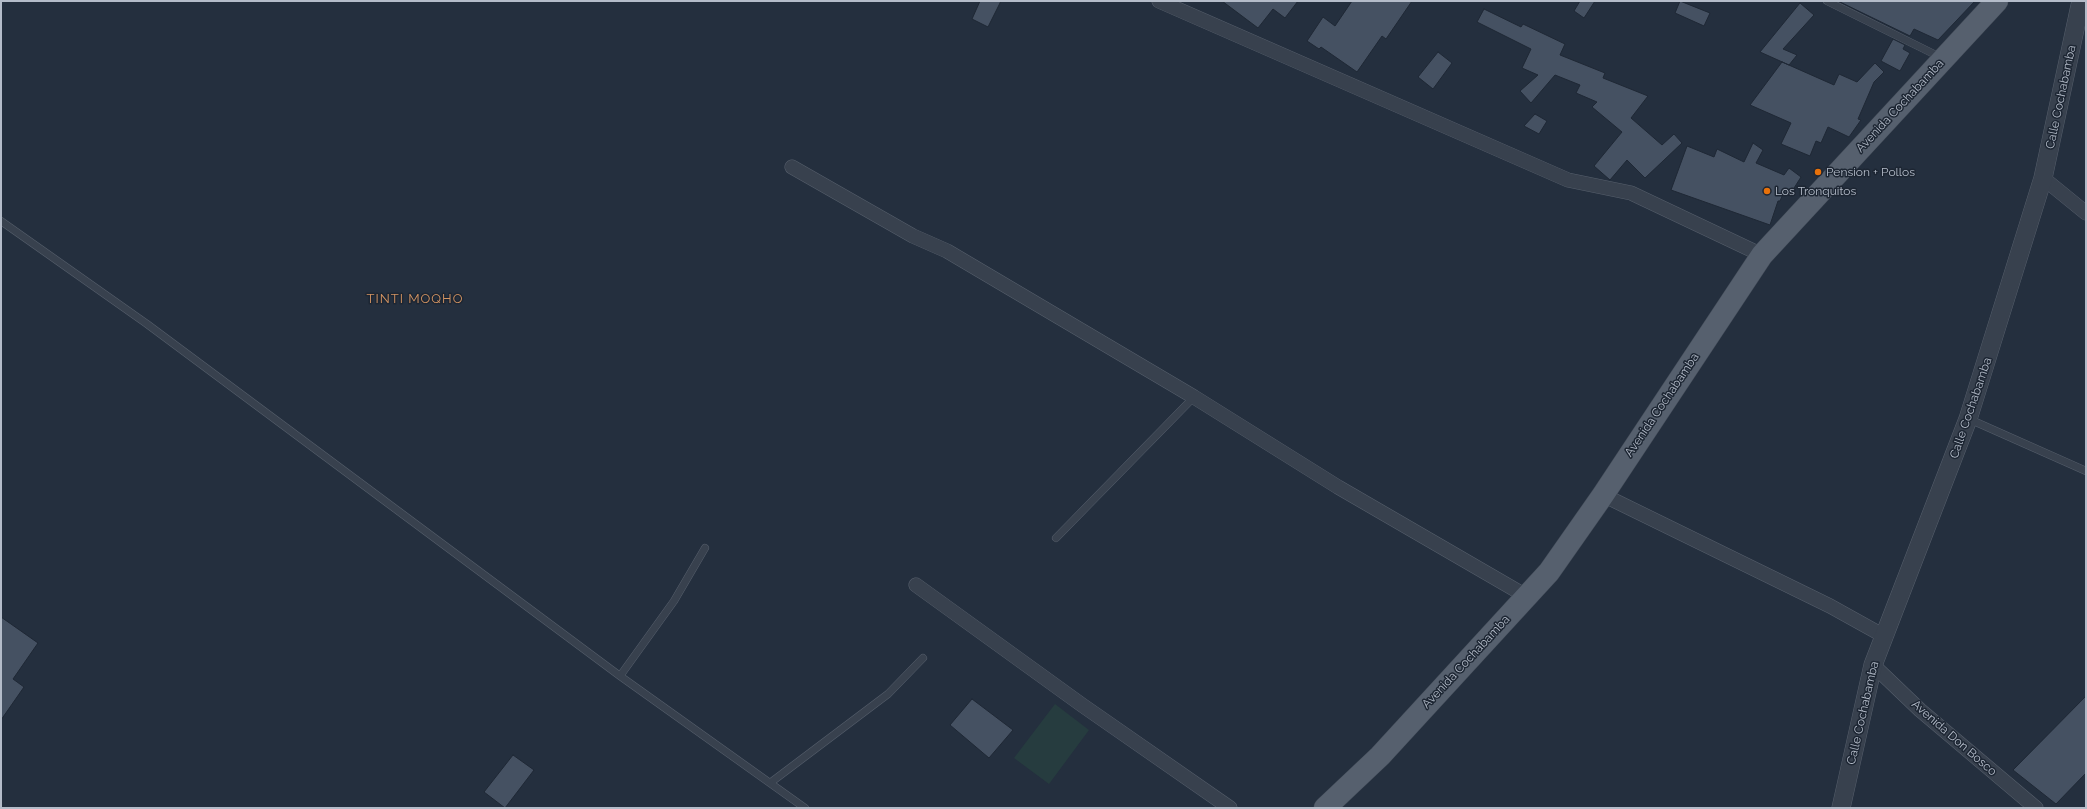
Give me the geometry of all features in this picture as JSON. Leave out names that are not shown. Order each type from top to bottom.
[{"type":"main road","name":"Avenida Cochabamba","points":[[1325,808],[1380,756],[1549,572],[1603,495],[1762,255],[1997,1]]},
{"type":"street","points":[[1159,1],[1568,180],[1631,193],[1762,255]]},
{"type":"street","name":"Calle Cochabamba","points":[[1841,808],[1873,665],[1884,636],[1890,625],[1968,419],[2043,178],[2082,1]]},
{"type":"street","points":[[792,167],[913,236],[947,251],[1194,397],[1338,487],[1526,596]]},
{"type":"street","points":[[2043,178],[2086,213]]},
{"type":"street","points":[[1603,495],[1830,606],[1884,636]]},
{"type":"street","points":[[916,585],[1082,706],[1230,808]]},
{"type":"street","name":"Avenida Don Bosco","points":[[1873,665],[1920,710],[2036,808]]},
{"type":"lane","points":[[1827,1],[1944,59]]},
{"type":"lane","points":[[1,221],[147,324],[620,676],[805,808]]},
{"type":"lane","points":[[1056,538],[1194,397]]},
{"type":"lane","points":[[1968,419],[2086,471]]},
{"type":"lane","points":[[620,676],[674,601],[705,548]]},
{"type":"lane","points":[[770,783],[888,694],[923,658]]},
{"type":"green space","points":[[1055,704],[1089,730],[1049,784],[1014,758]]},
{"type":"building","points":[[980,1],[1001,1],[988,27],[972,19]]},
{"type":"building","points":[[1222,1],[1298,1],[1285,18],[1273,9],[1258,28]]},
{"type":"building","points":[[1352,1],[1412,1],[1386,39],[1382,36],[1357,72],[1321,47],[1319,49],[1307,41],[1323,17],[1335,26]]},
{"type":"building","points":[[1580,1],[1595,1],[1584,18],[1574,11]]},
{"type":"building","points":[[1680,1],[1710,13],[1704,26],[1675,13]]},
{"type":"building","points":[[1838,1],[1975,1],[1938,40],[1914,29],[1910,36]]},
{"type":"building","points":[[1800,3],[1814,15],[1783,49],[1797,55],[1789,65],[1760,52]]},
{"type":"building","points":[[1484,9],[1521,27],[1523,24],[1565,44],[1560,55],[1605,73],[1603,78],[1648,96],[1631,118],[1662,145],[1674,134],[1682,143],[1645,178],[1627,160],[1610,180],[1594,166],[1622,132],[1592,107],[1597,102],[1576,93],[1580,85],[1555,75],[1531,103],[1520,91],[1538,75],[1522,68],[1531,49],[1477,22]]},
{"type":"building","points":[[1893,39],[1905,45],[1903,49],[1910,53],[1900,71],[1881,61]]},
{"type":"building","points":[[1438,52],[1452,63],[1433,89],[1418,77]]},
{"type":"building","points":[[1782,62],[1834,85],[1839,74],[1857,82],[1875,63],[1884,72],[1874,82],[1858,119],[1861,120],[1849,137],[1828,127],[1821,143],[1816,141],[1810,156],[1781,144],[1791,123],[1750,105]]},
{"type":"building","points":[[1535,114],[1547,121],[1539,134],[1524,126]]},
{"type":"building","points":[[1753,143],[1763,150],[1756,163],[1784,175],[1789,168],[1801,177],[1789,196],[1784,192],[1780,201],[1778,201],[1770,225],[1671,190],[1687,146],[1714,157],[1717,149],[1744,162]]},
{"type":"building","points":[[1,617],[38,643],[13,679],[24,687],[1,720]]},
{"type":"building","points":[[2086,696],[2086,773],[2056,804],[2013,770]]},
{"type":"building","points":[[972,699],[1013,730],[989,758],[950,725]]},
{"type":"building","points":[[513,755],[534,770],[505,808],[484,792]]},
{"type":"place","name":"Pension + Pollos","points":[[1818,172]]},
{"type":"place","name":"Los Tronquitos","points":[[1767,191]]},
{"type":"district","name":"TINTI MOQHO","points":[[415,299]]}]
